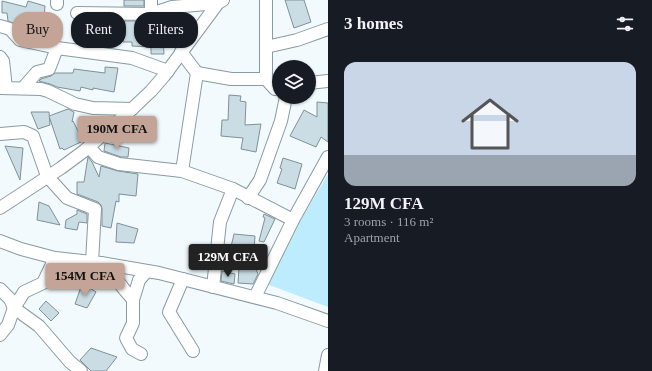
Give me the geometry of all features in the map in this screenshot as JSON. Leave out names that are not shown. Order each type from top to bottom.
[{"type":"street","points":[[151,0],[151,12]]},
{"type":"street","points":[[266,0],[266,79],[272,86]]},
{"type":"street","points":[[157,12],[172,7],[220,1]]},
{"type":"street","points":[[0,208],[61,168],[89,147],[132,109],[151,91],[168,71],[220,1]]},
{"type":"street","points":[[0,26],[10,29],[12,31]]},
{"type":"street","points":[[266,47],[297,40],[328,29]]},
{"type":"street","points":[[23,88],[37,72],[49,69],[57,48],[132,58],[168,71]]},
{"type":"street","points":[[181,52],[197,72],[231,80],[266,79]]},
{"type":"street","points":[[0,57],[3,61],[3,88],[23,88],[48,91],[75,104],[93,108],[132,109]]},
{"type":"street","points":[[182,171],[197,72]]},
{"type":"street","points":[[316,83],[328,81]]},
{"type":"street","points":[[248,198],[260,180],[281,121],[285,104]]},
{"type":"street","points":[[0,134],[24,132],[33,136],[47,176],[67,198],[95,209],[97,263]]},
{"type":"street","points":[[89,147],[98,157],[119,164],[182,171],[233,189],[293,220]]},
{"type":"street","points":[[255,297],[293,220],[328,157]]},
{"type":"street","points":[[213,287],[220,222],[233,189]]},
{"type":"street","points":[[0,241],[21,249],[55,258],[148,271],[183,279],[277,302],[328,321]]},
{"type":"street","points":[[0,335],[8,325],[14,308],[24,292],[43,283],[55,258]]},
{"type":"street","points":[[97,263],[114,274],[122,287],[127,290],[133,300]]},
{"type":"street","points":[[141,354],[132,349],[126,338],[133,323],[133,300],[139,280],[148,271]]},
{"type":"street","points":[[183,279],[169,312],[193,351]]},
{"type":"street","points":[[0,290],[10,299],[14,308],[39,326],[62,354],[81,371]]},
{"type":"street","points":[[325,371],[328,355]]},
{"type":"shaded area","points":[[328,174],[328,307],[264,283]]},
{"type":"building","points":[[124,0],[144,0],[144,6],[124,6]]},
{"type":"building","points":[[285,0],[304,0],[311,22],[294,28]]},
{"type":"building","points":[[2,1],[26,7],[28,1],[45,6],[45,12],[12,12],[12,23],[8,21],[7,13],[2,13]]},
{"type":"building","points":[[126,21],[134,21],[134,46],[132,46],[132,42],[126,42]]},
{"type":"building","points":[[151,48],[164,48],[164,54],[151,54]]},
{"type":"building","points":[[105,67],[118,68],[114,92],[81,87],[80,91],[57,87],[39,81],[55,73],[73,73],[74,69],[105,73]]},
{"type":"building","points":[[229,95],[241,96],[240,101],[246,102],[245,125],[261,124],[256,152],[241,149],[243,138],[221,136],[222,120],[228,120]]},
{"type":"building","points":[[317,102],[328,103],[328,142],[321,137],[316,147],[290,136],[304,110],[317,117]]},
{"type":"building","points":[[68,109],[74,112],[72,122],[73,121],[83,141],[64,150],[62,148],[60,149],[49,116]]},
{"type":"building","points":[[31,112],[49,112],[50,125],[38,129]]},
{"type":"building","points":[[105,143],[129,148],[128,157],[121,157],[104,151]]},
{"type":"building","points":[[5,146],[23,148],[20,180]]},
{"type":"building","points":[[88,157],[99,177],[101,166],[118,171],[138,174],[136,196],[119,194],[119,202],[116,201],[111,228],[102,226],[102,209],[98,202],[77,194],[77,182],[84,182]]},
{"type":"building","points":[[283,158],[302,164],[295,189],[277,183],[282,169],[280,168]]},
{"type":"building","points":[[39,202],[49,206],[60,225],[37,220]]},
{"type":"building","points":[[77,210],[87,214],[87,223],[79,222],[77,230],[65,228],[66,220],[77,214]]},
{"type":"building","points":[[264,214],[275,219],[264,242],[259,241],[265,218],[263,217]]},
{"type":"building","points":[[117,223],[138,229],[134,243],[116,242]]},
{"type":"building","points":[[234,234],[255,236],[253,262],[258,274],[253,284],[238,283],[240,253],[230,251]]},
{"type":"building","points":[[222,271],[235,274],[234,284],[221,281]]},
{"type":"building","points":[[85,285],[96,292],[87,308],[75,304],[81,287],[83,288]]},
{"type":"building","points":[[46,301],[59,313],[51,321],[39,309]]},
{"type":"building","points":[[91,348],[117,357],[106,371],[91,371],[80,360]]}]
